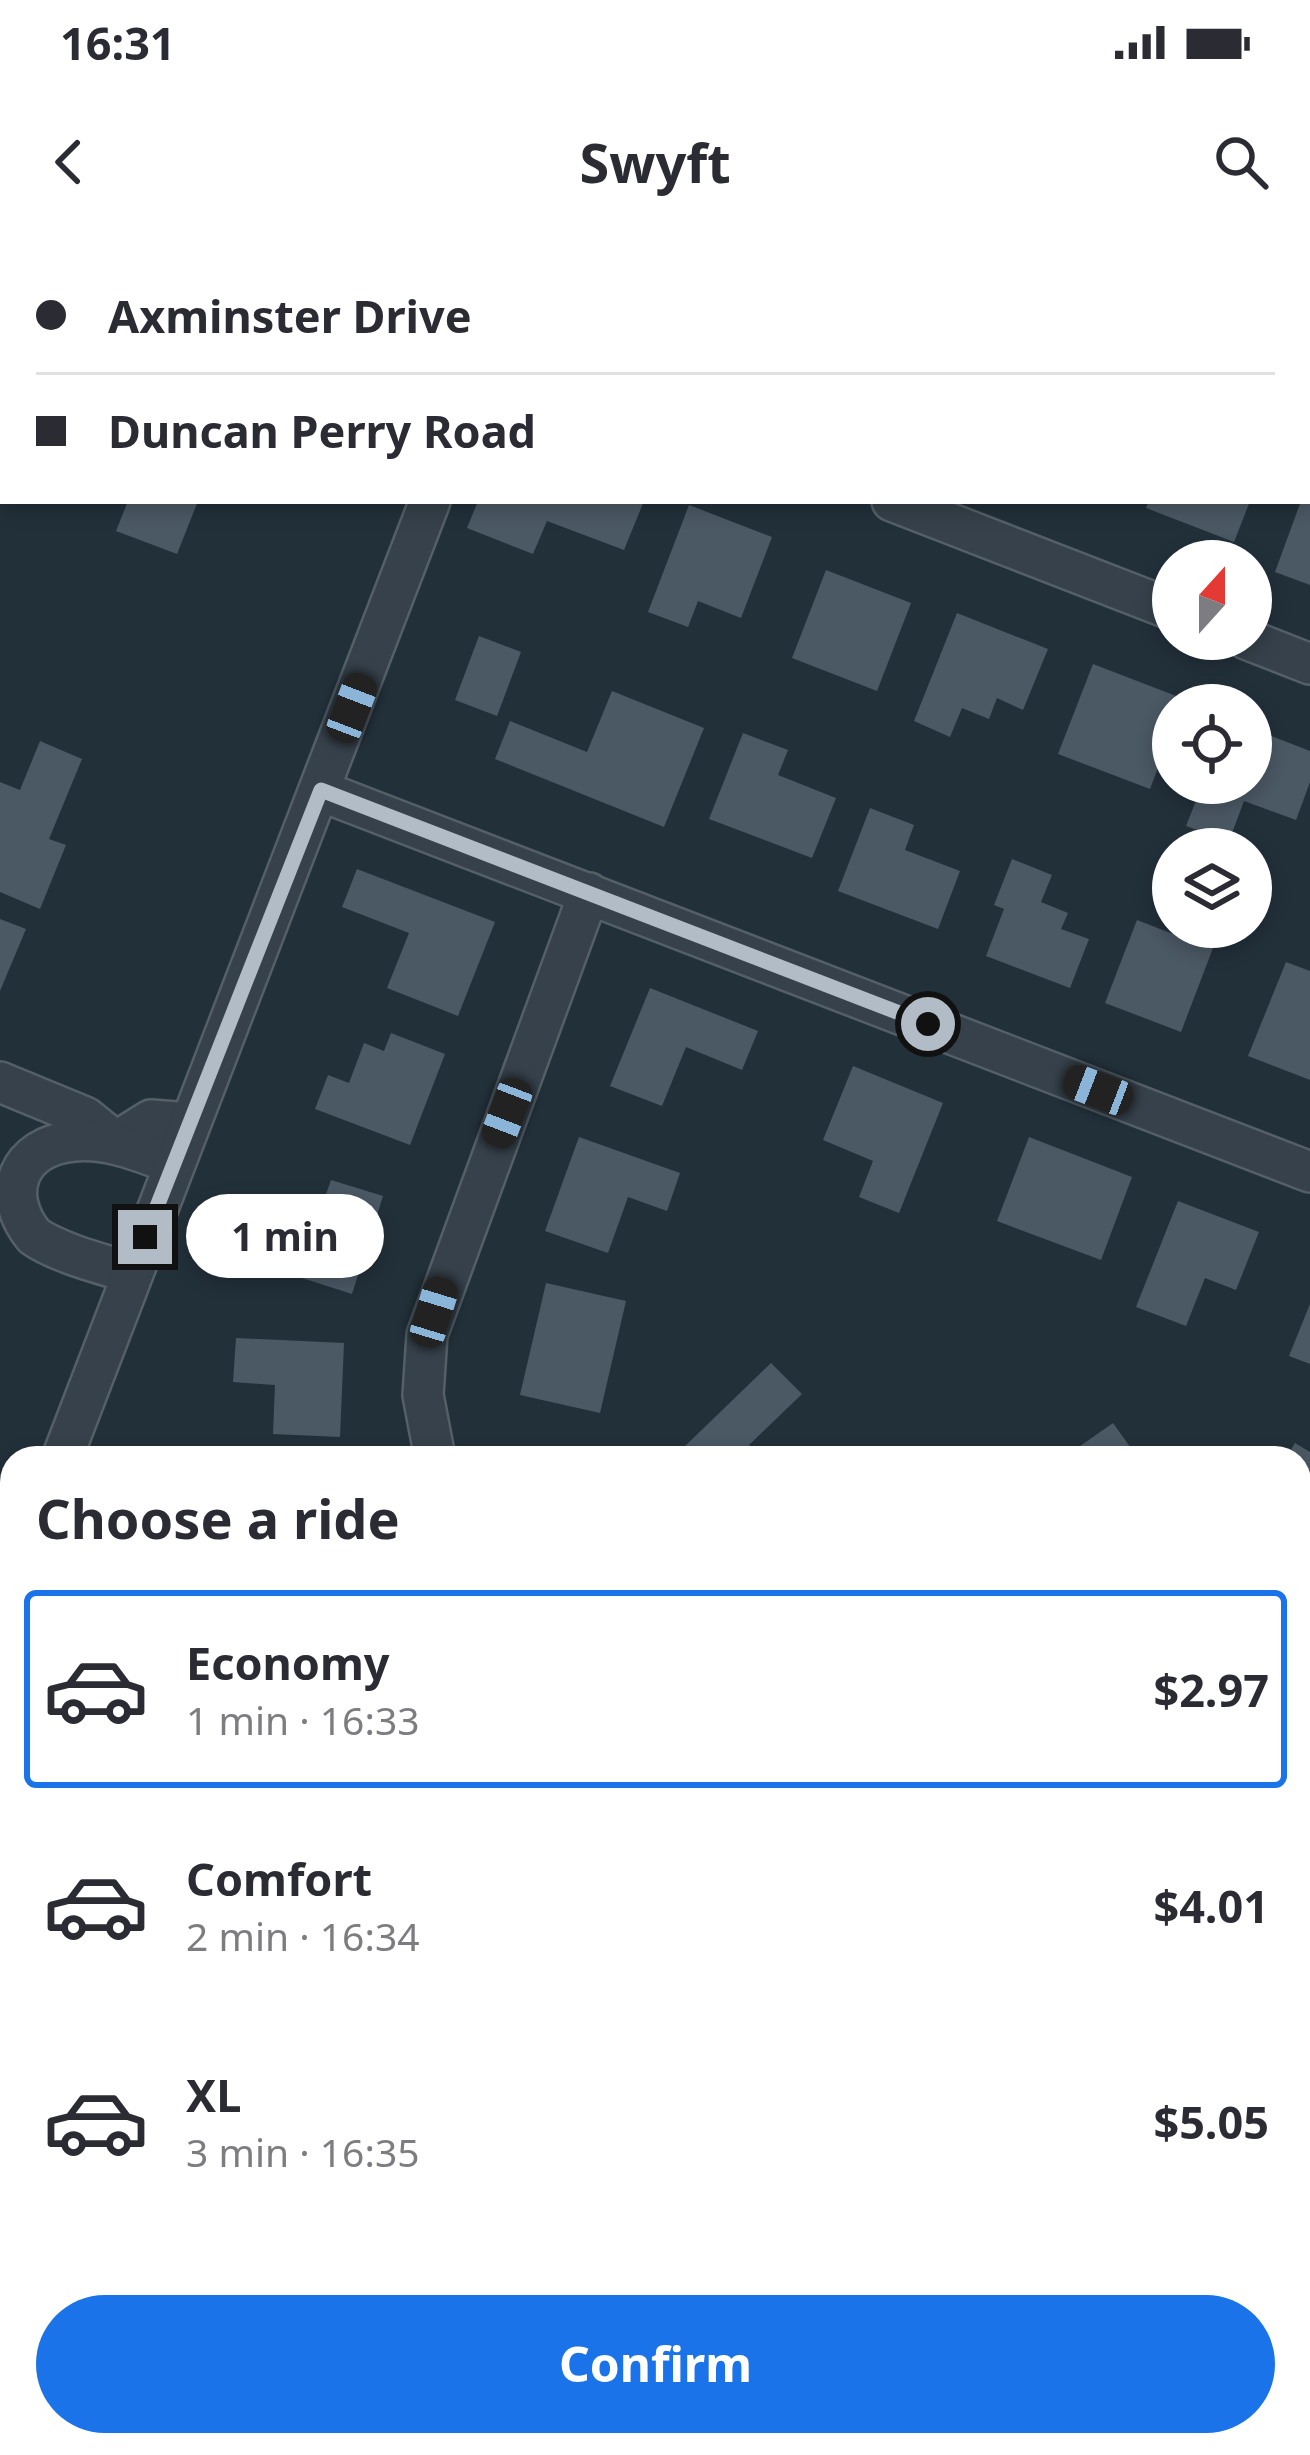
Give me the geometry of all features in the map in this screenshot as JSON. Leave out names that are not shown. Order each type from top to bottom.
[{"type":"street","points":[[66,1446],[429,504]]},
{"type":"street","points":[[900,504],[1152,602]]},
{"type":"street","points":[[1272,649],[1310,664]]},
{"type":"street","points":[[321,790],[1310,1172]]},
{"type":"street","points":[[433,1446],[422,1395],[427,1335],[589,893]]},
{"type":"street","points":[[0,1082],[85,1117],[116,1142]]},
{"type":"street","points":[[116,1142],[151,1120],[190,1124]]},
{"type":"street","points":[[131,1273],[34,1237],[9,1210],[5,1185],[19,1160],[42,1145],[79,1140],[116,1142],[174,1163]]},
{"type":"building","points":[[127,504],[197,504],[177,554],[116,531]]},
{"type":"building","points":[[477,504],[643,504],[624,550],[547,521],[533,554],[467,528]]},
{"type":"building","points":[[1148,504],[1249,504],[1235,540],[1146,508]]},
{"type":"building","points":[[1300,504],[1310,504],[1310,585],[1275,572]]},
{"type":"building","points":[[689,505],[772,537],[741,618],[698,601],[688,627],[648,612]]},
{"type":"building","points":[[826,570],[911,603],[877,691],[792,658]]},
{"type":"building","points":[[957,613],[1048,649],[1023,710],[997,698],[989,719],[962,708],[950,737],[914,721]]},
{"type":"building","points":[[479,636],[521,652],[497,716],[455,700]]},
{"type":"building","points":[[1093,664],[1152,687],[1150,789],[1058,754]]},
{"type":"building","points":[[612,691],[704,728],[664,827],[495,759],[510,721],[587,752]]},
{"type":"building","points":[[743,733],[788,750],[778,775],[836,798],[812,858],[709,819]]},
{"type":"building","points":[[1272,736],[1310,751],[1310,782],[1296,820],[1252,804],[1272,804]]},
{"type":"building","points":[[40,741],[82,759],[49,839],[66,845],[40,909],[0,892],[0,782],[20,790]]},
{"type":"building","points":[[1195,804],[1243,804],[1234,828],[1186,826]]},
{"type":"building","points":[[870,808],[914,825],[905,850],[960,871],[938,929],[838,891]]},
{"type":"building","points":[[1012,859],[1052,875],[1041,902],[1068,913],[1061,929],[1089,939],[1070,988],[986,956],[1004,909],[994,905]]},
{"type":"building","points":[[357,869],[495,922],[458,1016],[387,988],[409,933],[342,907]]},
{"type":"building","points":[[0,919],[26,929],[0,991]]},
{"type":"building","points":[[1137,920],[1152,926],[1152,948],[1213,948],[1181,1032],[1105,1003]]},
{"type":"building","points":[[1286,962],[1310,971],[1310,1080],[1248,1056]]},
{"type":"building","points":[[650,988],[758,1031],[742,1070],[686,1047],[662,1106],[610,1086]]},
{"type":"building","points":[[391,1033],[445,1054],[410,1145],[315,1109],[328,1075],[349,1083],[364,1043],[384,1051]]},
{"type":"building","points":[[853,1066],[943,1103],[899,1213],[859,1197],[873,1161],[823,1140]]},
{"type":"building","points":[[579,1137],[680,1173],[667,1211],[628,1197],[608,1253],[545,1231]]},
{"type":"building","points":[[1029,1137],[1132,1177],[1101,1260],[997,1221]]},
{"type":"building","points":[[331,1180],[383,1196],[352,1294],[249,1261],[265,1211],[315,1226]]},
{"type":"building","points":[[1178,1201],[1259,1232],[1236,1290],[1205,1278],[1186,1326],[1136,1307]]},
{"type":"building","points":[[546,1283],[626,1301],[600,1413],[520,1395]]},
{"type":"building","points":[[1310,1304],[1310,1364],[1289,1356]]},
{"type":"building","points":[[236,1338],[344,1343],[340,1437],[273,1434],[275,1385],[233,1382]]},
{"type":"building","points":[[771,1363],[802,1394],[750,1446],[685,1446]]},
{"type":"building","points":[[1113,1423],[1129,1446],[1080,1446]]},
{"type":"route","points":[[145,1237],[321,790],[928,1024]]}]
